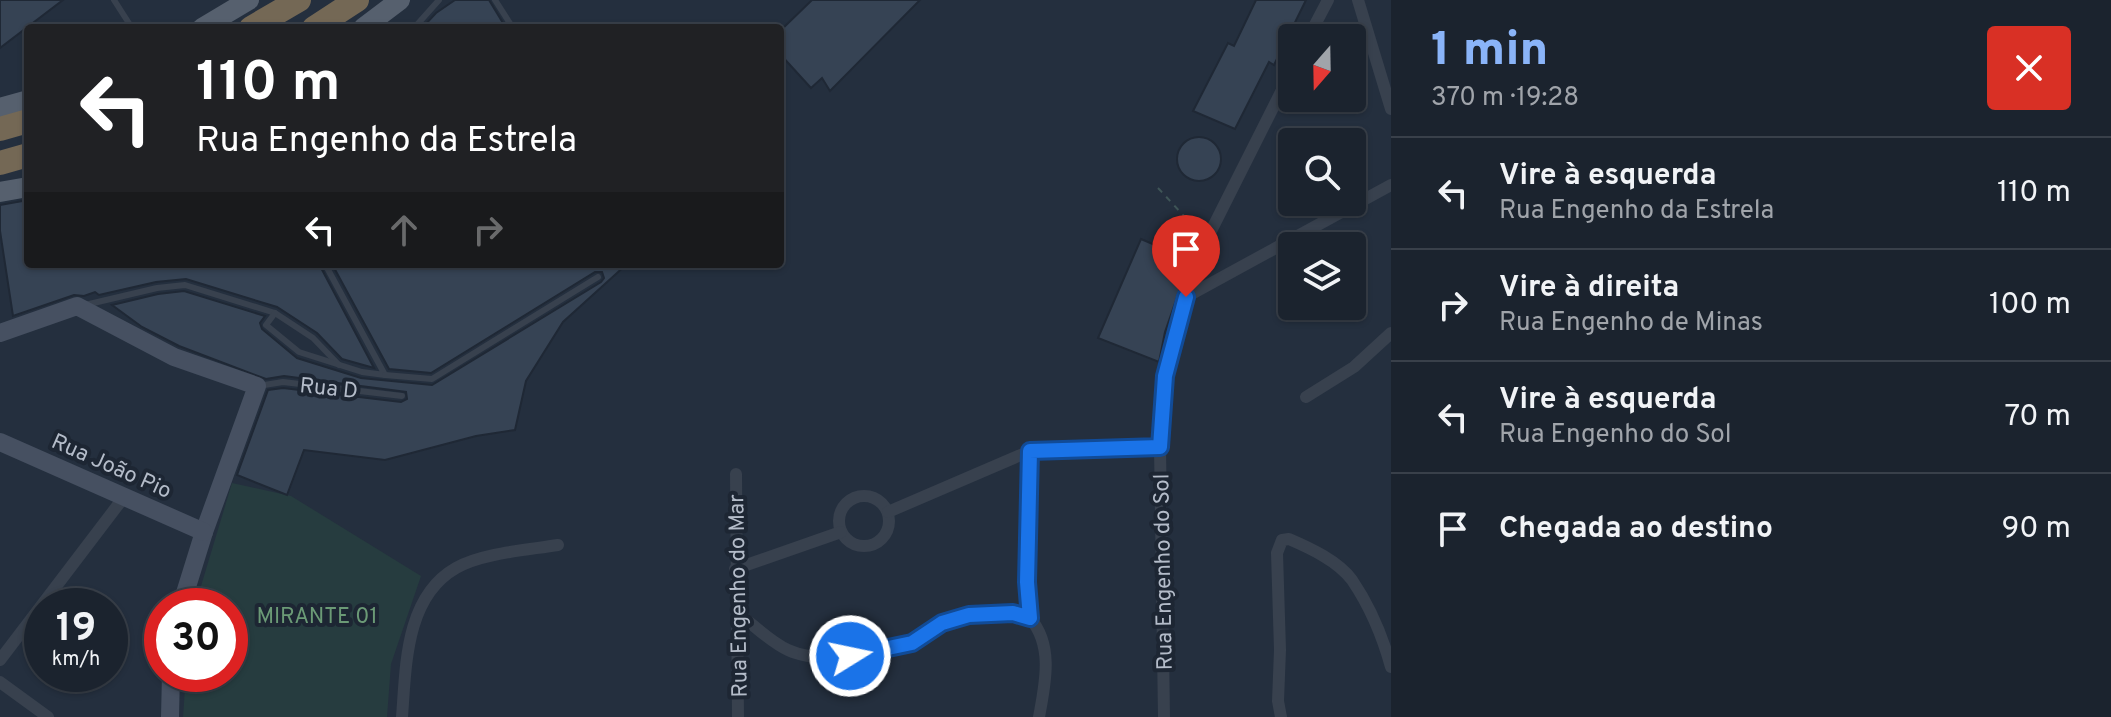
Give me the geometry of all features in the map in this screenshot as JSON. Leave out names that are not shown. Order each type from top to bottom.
[{"type":"highway","points":[[258,24],[299,0]]},
{"type":"highway","points":[[320,24],[357,0]]},
{"type":"highway","points":[[0,129],[19,106]]},
{"type":"highway","points":[[0,163],[24,156]]},
{"type":"main road","points":[[209,24],[249,0]]},
{"type":"main road","points":[[368,24],[400,0]]},
{"type":"main road","points":[[0,192],[24,188]]},
{"type":"street","points":[[1315,24],[1328,0]]},
{"type":"street","points":[[1358,0],[1391,109]]},
{"type":"street","name":"Rua Engenho do Sol","points":[[1164,717],[1160,447],[1165,376],[1186,297],[1207,239],[1278,98]]},
{"type":"street","points":[[1186,297],[1391,185]]},
{"type":"street","points":[[0,333],[77,306],[174,357],[257,386],[187,588]]},
{"type":"street","points":[[1306,397],[1354,367],[1391,333]]},
{"type":"street","name":"Rua João Pio","points":[[0,442],[204,532]]},
{"type":"street","points":[[888,512],[1030,451],[1160,447]]},
{"type":"street","points":[[1030,451],[1027,582],[1030,618]]},
{"type":"street","name":"Rua Engenho do Mar","points":[[736,474],[738,717]]},
{"type":"street","points":[[865,495],[876,498],[888,512],[889,527],[885,535],[871,546],[854,544],[841,532],[839,515],[848,500],[865,495]]},
{"type":"street","points":[[0,660],[124,497]]},
{"type":"street","points":[[735,569],[841,532]]},
{"type":"street","points":[[1281,717],[1278,701],[1277,553],[1282,540],[1289,539],[1329,560],[1351,580],[1384,644],[1391,667]]},
{"type":"street","points":[[402,717],[415,617],[432,587],[457,567],[513,552],[558,545]]},
{"type":"street","points":[[739,614],[786,649],[804,656],[825,658],[874,653],[912,643],[942,623],[969,615],[1013,613],[1030,618],[1039,628],[1043,640],[1046,669],[1039,717]]},
{"type":"street","points":[[0,682],[48,717]]},
{"type":"street","points":[[170,717],[171,692]]},
{"type":"lane","points":[[114,0],[129,24]]},
{"type":"lane","points":[[418,24],[439,0]]},
{"type":"lane","points":[[495,0],[510,24]]},
{"type":"lane","points":[[327,268],[385,375]]},
{"type":"lane","points":[[275,313],[266,325],[299,352],[385,375],[432,379],[598,277]]},
{"type":"lane","points":[[77,306],[185,285],[275,313],[313,338],[339,365]]},
{"type":"lane","points":[[299,352],[313,338]]},
{"type":"lane","name":"Rua D","points":[[257,386],[283,382],[402,396]]},
{"type":"path","points":[[1158,188],[1207,239]]},
{"type":"green space","name":"MIRANTE 01","points":[[232,483],[291,496],[421,576],[391,664],[387,717],[183,717],[185,692],[248,692],[248,588],[200,588]]},
{"type":"building","points":[[0,0],[63,0],[32,24],[24,24],[24,30],[0,48]]},
{"type":"building","points":[[455,0],[489,0],[504,24],[426,24]]},
{"type":"building","points":[[812,0],[920,0],[830,91],[822,78],[811,88],[784,58],[784,27]]},
{"type":"building","points":[[1256,0],[1306,0],[1294,24],[1278,24],[1278,57],[1274,65],[1269,62],[1235,129],[1193,111],[1228,43],[1234,46]]},
{"type":"building","points":[[1199,137],[1214,144],[1221,159],[1214,174],[1199,181],[1184,174],[1177,159],[1184,144]]},
{"type":"building","points":[[24,201],[24,268],[321,268],[374,368],[342,359],[317,333],[277,307],[186,279],[156,282],[99,295],[95,292],[84,296],[74,295],[13,316],[0,231],[0,205]]},
{"type":"building","points":[[1141,239],[1190,260],[1165,332],[1159,362],[1098,338]]},
{"type":"building","points":[[334,268],[623,268],[563,322],[526,381],[515,430],[476,436],[385,460],[304,450],[287,495],[237,475],[268,390],[283,388],[401,402],[407,399],[406,392],[284,376],[266,379],[179,346],[142,327],[112,305],[184,291],[265,316],[260,323],[262,329],[297,358],[361,378],[432,385],[601,282],[604,278],[602,272],[595,272],[431,373],[389,369]]},
{"type":"route","points":[[850,656],[912,643],[942,623],[969,615],[1013,613],[1030,618],[1027,582],[1030,451],[1160,447],[1165,376],[1186,297]]}]
